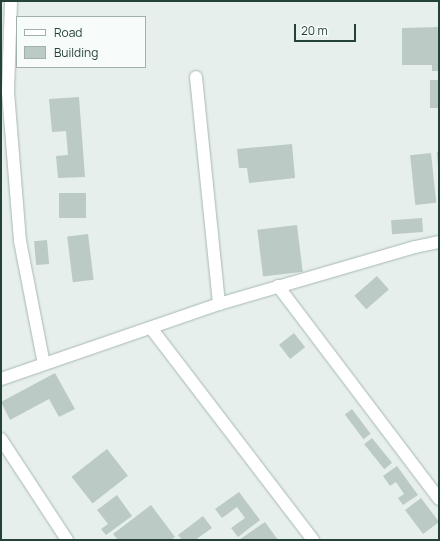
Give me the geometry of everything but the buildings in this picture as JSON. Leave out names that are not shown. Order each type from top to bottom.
[{"type":"street","points":[[12,1],[8,92],[20,241],[44,364]]},
{"type":"street","points":[[196,77],[218,304]]},
{"type":"street","points":[[1,379],[218,304],[415,247],[439,242]]},
{"type":"street","points":[[278,286],[439,499]]},
{"type":"street","points":[[151,328],[313,540]]},
{"type":"street","points":[[1,439],[67,540]]}]
